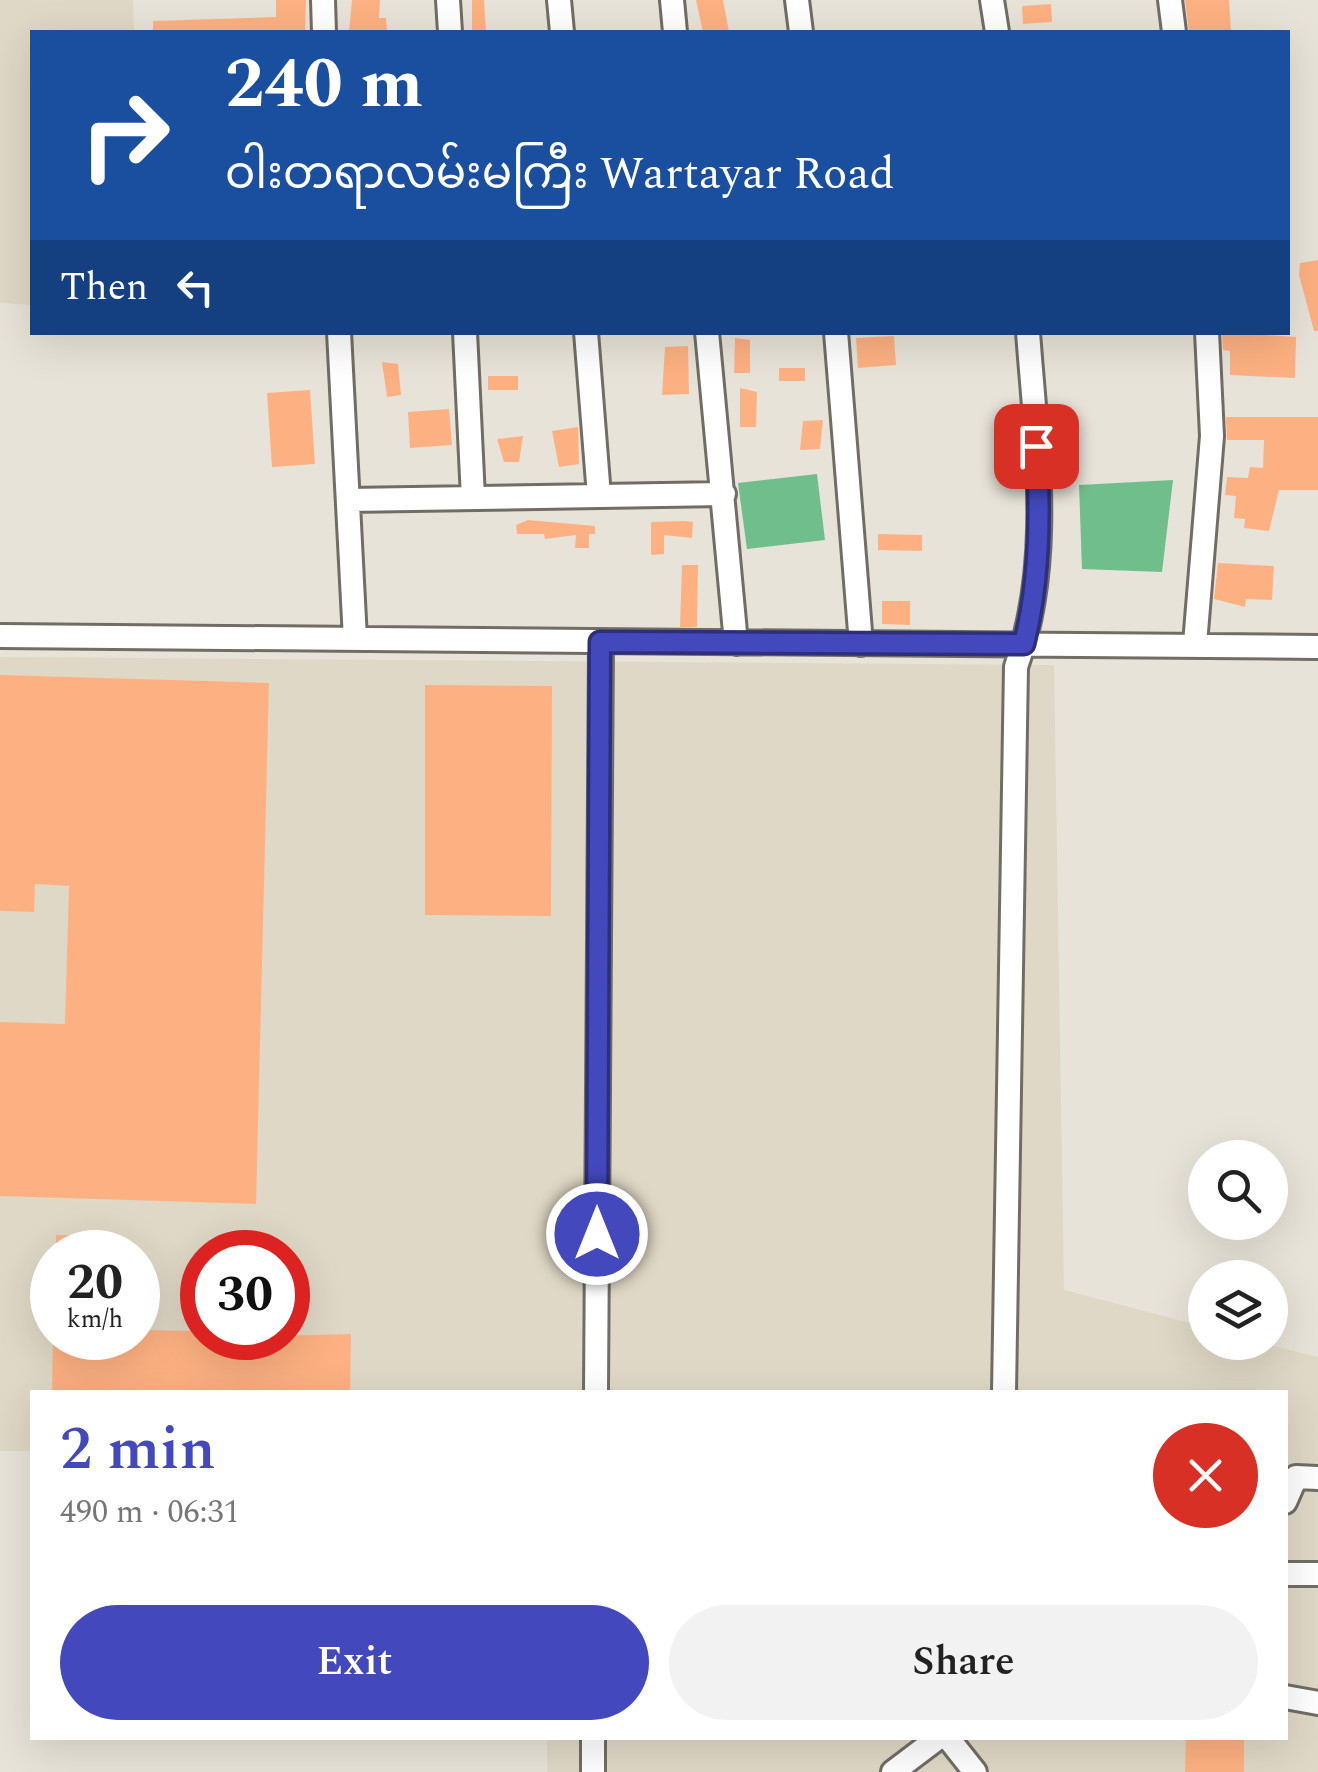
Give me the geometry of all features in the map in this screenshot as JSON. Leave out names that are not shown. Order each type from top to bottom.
[{"type":"street","points":[[323,0],[324,30]]},
{"type":"street","points":[[448,0],[450,30]]},
{"type":"street","points":[[559,0],[562,30]]},
{"type":"street","points":[[672,0],[675,30]]},
{"type":"street","points":[[796,0],[800,30]]},
{"type":"street","points":[[992,0],[997,30]]},
{"type":"street","points":[[1170,0],[1174,30]]},
{"type":"street","points":[[340,335],[355,640]]},
{"type":"street","points":[[465,335],[474,498]]},
{"type":"street","points":[[586,335],[600,496]]},
{"type":"street","points":[[707,335],[736,643]]},
{"type":"street","points":[[836,335],[861,644]]},
{"type":"street","points":[[1004,1390],[1016,667],[1034,604],[1038,502],[1028,335]]},
{"type":"street","points":[[1195,644],[1194,612],[1209,504],[1212,436],[1207,335]]},
{"type":"street","points":[[348,500],[724,494]]},
{"type":"street","points":[[0,636],[1318,647]]},
{"type":"street","points":[[596,1390],[600,642]]},
{"type":"street","points":[[1288,1495],[1296,1476],[1318,1478]]},
{"type":"street","points":[[1288,1574],[1318,1574]]},
{"type":"street","points":[[1288,1698],[1318,1703]]},
{"type":"street","points":[[593,1772],[594,1740]]},
{"type":"street","points":[[894,1772],[935,1740]]},
{"type":"street","points":[[950,1740],[976,1772]]},
{"type":"shaded area","points":[[0,0],[133,0],[134,30],[30,30],[30,305],[0,303]]},
{"type":"shaded area","points":[[817,474],[825,540],[747,549],[738,483]]},
{"type":"shaded area","points":[[1173,480],[1162,572],[1082,569],[1079,485]]},
{"type":"shaded area","points":[[0,657],[1054,665],[1064,1290],[1188,1323],[1188,1360],[1288,1360],[1288,1350],[1318,1357],[1318,1772],[547,1772],[547,1740],[1288,1740],[1288,1390],[30,1390],[30,1451],[0,1451]]},
{"type":"building","points":[[276,0],[306,0],[305,30],[153,30],[153,21],[276,17]]},
{"type":"building","points":[[352,0],[380,0],[379,18],[386,18],[387,30],[349,30]]},
{"type":"building","points":[[472,0],[484,0],[486,30],[472,30]]},
{"type":"building","points":[[696,0],[723,0],[729,30],[703,30]]},
{"type":"building","points":[[1185,0],[1229,0],[1231,30],[1189,30]]},
{"type":"building","points":[[1051,4],[1052,22],[1023,24],[1022,6]]},
{"type":"building","points":[[1318,260],[1318,331],[1314,331],[1299,275],[1300,263]]},
{"type":"building","points":[[1222,335],[1296,337],[1295,378],[1230,375],[1230,351],[1223,350]]},
{"type":"building","points":[[894,336],[896,365],[858,368],[856,338]]},
{"type":"building","points":[[735,338],[750,340],[750,373],[734,373]]},
{"type":"building","points":[[688,346],[689,394],[662,395],[665,347]]},
{"type":"building","points":[[382,362],[398,364],[401,395],[387,397]]},
{"type":"building","points":[[779,368],[805,368],[805,381],[779,381]]},
{"type":"building","points":[[488,376],[518,376],[518,390],[488,390]]},
{"type":"building","points":[[740,388],[757,392],[756,427],[740,427]]},
{"type":"building","points":[[310,390],[315,464],[272,467],[267,393]]},
{"type":"building","points":[[449,409],[452,445],[410,448],[408,412]]},
{"type":"building","points":[[1226,417],[1318,417],[1318,490],[1279,490],[1269,531],[1244,528],[1245,519],[1234,518],[1236,496],[1225,495],[1227,477],[1248,478],[1250,467],[1263,468],[1264,440],[1227,440]]},
{"type":"building","points":[[823,420],[820,449],[800,450],[803,421]]},
{"type":"building","points":[[578,427],[579,464],[559,467],[552,431]]},
{"type":"building","points":[[523,436],[519,462],[504,462],[497,439]]},
{"type":"building","points":[[528,520],[595,526],[595,534],[589,534],[589,548],[575,548],[576,535],[545,539],[544,534],[517,534],[516,525]]},
{"type":"building","points":[[651,522],[693,522],[692,538],[664,535],[664,554],[651,555]]},
{"type":"building","points":[[878,534],[922,535],[922,551],[878,550]]},
{"type":"building","points":[[1218,563],[1274,566],[1272,600],[1246,599],[1245,607],[1214,599]]},
{"type":"building","points":[[682,565],[698,565],[697,627],[680,627]]},
{"type":"building","points":[[882,601],[910,601],[910,625],[882,624]]},
{"type":"building","points":[[0,675],[269,683],[256,1204],[0,1196],[0,1022],[65,1024],[69,886],[35,884],[34,912],[0,911]]},
{"type":"building","points":[[425,685],[552,686],[551,916],[425,915]]},
{"type":"building","points":[[160,1330],[180,1331],[180,1360],[310,1360],[310,1335],[351,1334],[350,1390],[52,1390],[53,1360],[160,1360]]},
{"type":"building","points":[[1186,1740],[1244,1740],[1244,1772],[1185,1772]]},
{"type":"route","points":[[597,1234],[600,642],[1024,644],[1034,604],[1037,556],[1036,446]]}]
